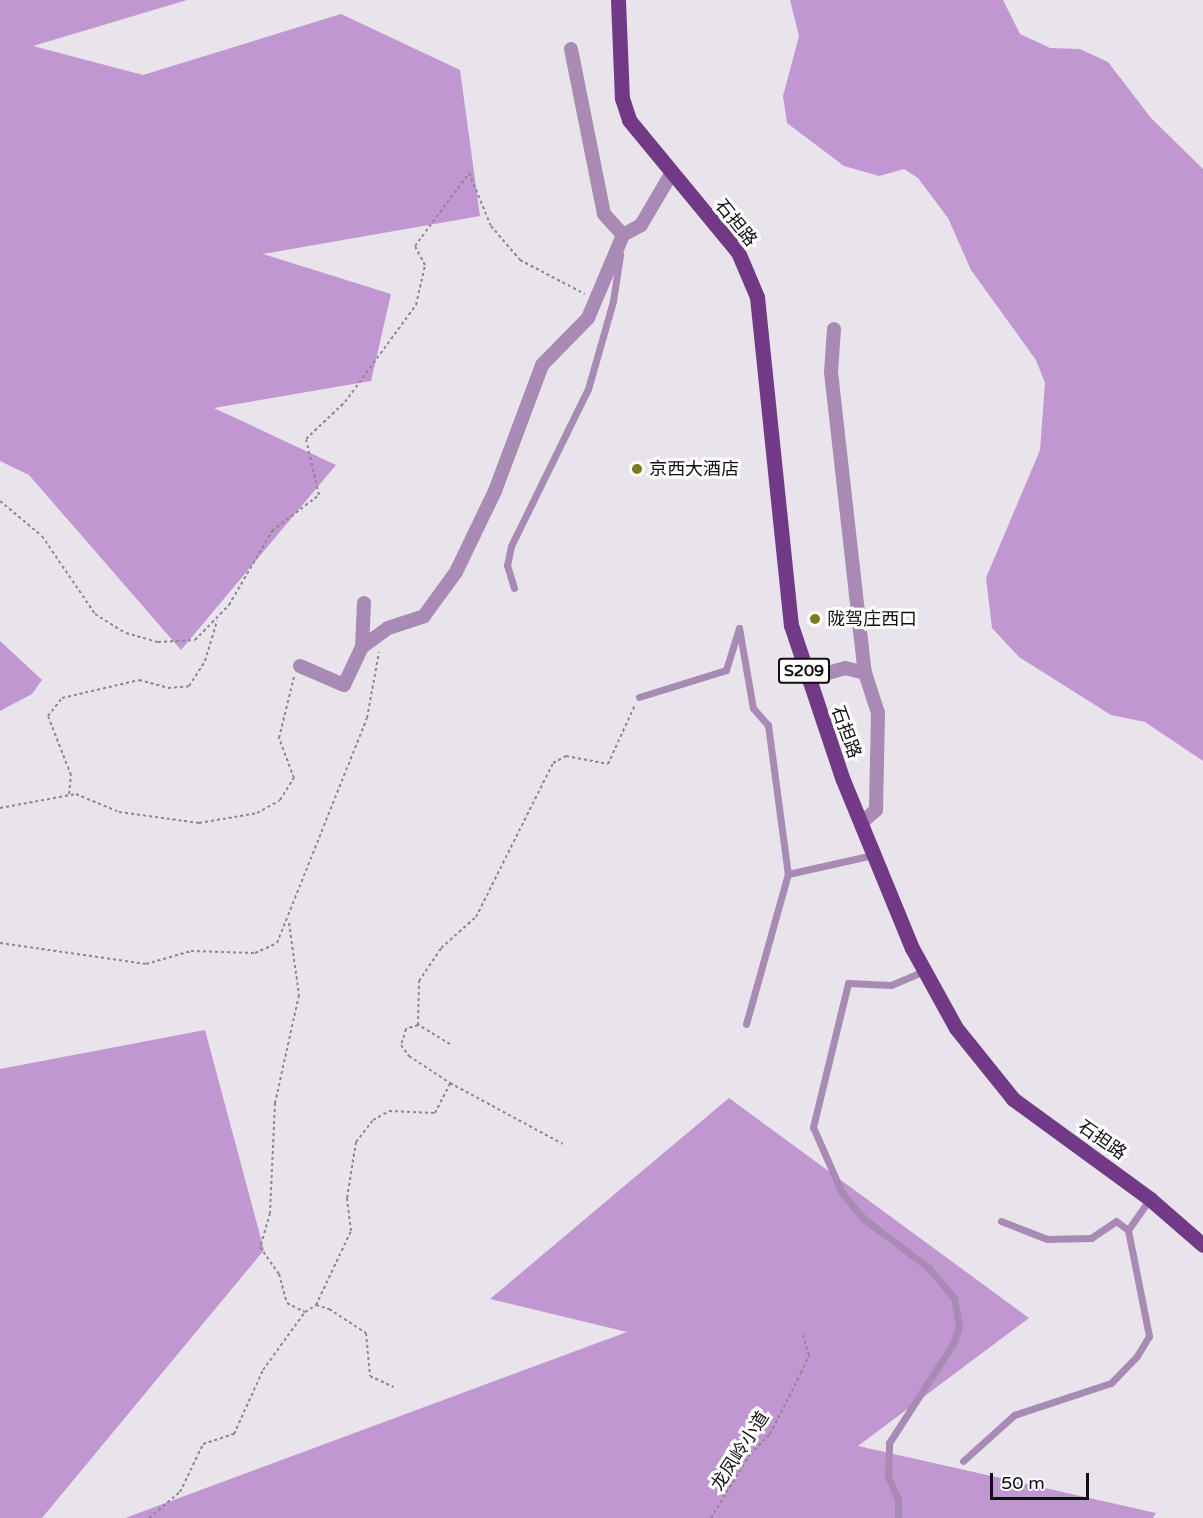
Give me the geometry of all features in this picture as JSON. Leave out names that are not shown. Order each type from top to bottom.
[{"type":"main road","name":"石担路","points":[[618,0],[622,98],[629,120],[669,176],[738,252],[757,297],[784,583],[807,679],[861,823],[924,971],[956,1028],[1013,1099],[1150,1198],[1203,1245]]},
{"type":"street","points":[[571,49],[604,214],[622,235]]},
{"type":"street","points":[[362,647],[381,631],[424,616],[456,572],[495,491],[542,364],[588,318],[622,235],[641,225],[669,176]]},
{"type":"street","points":[[834,329],[831,372],[865,673],[878,713],[880,765],[876,810],[861,823]]},
{"type":"street","points":[[300,666],[344,685],[362,647],[364,603]]},
{"type":"street","points":[[807,679],[845,668],[865,673]]},
{"type":"lane","points":[[514,588],[507,565],[511,546],[588,389],[613,301],[622,235]]},
{"type":"lane","points":[[639,697],[726,670],[740,628],[753,708],[768,724],[788,874],[746,1024]]},
{"type":"lane","points":[[788,874],[874,855]]},
{"type":"lane","points":[[898,1518],[898,1498],[888,1477],[889,1443],[954,1342],[959,1326],[954,1298],[929,1268],[863,1218],[842,1192],[813,1127],[848,983],[891,985],[924,971]]},
{"type":"lane","points":[[1128,1230],[1150,1198]]},
{"type":"lane","points":[[963,1461],[1014,1415],[1111,1383],[1137,1356],[1149,1336],[1128,1230],[1116,1221],[1090,1238],[1047,1239],[1001,1221]]},
{"type":"path","points":[[69,794],[71,775],[48,716],[62,698],[139,680],[168,688],[189,686],[205,661],[217,621],[272,531],[319,495],[306,439],[345,402],[416,305],[425,265],[415,246],[470,173],[491,225],[520,260],[596,298]]},
{"type":"path","points":[[0,501],[42,536],[95,614],[126,633],[158,642],[195,640],[217,621]]},
{"type":"path","points":[[0,943],[147,964],[191,951],[255,953],[277,943],[289,923],[367,718],[381,631]]},
{"type":"path","points":[[0,807],[69,794],[119,812],[199,823],[257,813],[292,787],[294,778],[279,738],[287,690],[300,666]]},
{"type":"path","points":[[418,1025],[419,981],[441,948],[476,917],[553,763],[566,756],[608,764],[639,697]]},
{"type":"path","points":[[289,923],[299,995],[274,1103],[270,1213],[260,1246],[279,1274],[288,1303],[305,1312]]},
{"type":"path","points":[[450,1044],[418,1025],[406,1029],[401,1045],[450,1083],[563,1144]]},
{"type":"path","points":[[149,1518],[180,1492],[203,1444],[234,1434],[263,1370],[305,1312],[316,1305],[351,1231],[347,1198],[356,1143],[389,1110],[435,1113],[450,1083]]},
{"type":"path","points":[[316,1305],[366,1332],[370,1376],[394,1387]]},
{"type":"path","name":"龙凤岭小道","points":[[711,1518],[750,1454],[770,1434],[801,1373],[809,1355],[802,1332]]},
{"type":"shaded area","points":[[0,0],[187,0],[33,46],[143,75],[341,14],[460,70],[480,216],[263,254],[391,294],[371,381],[214,408],[336,465],[181,650],[29,475],[0,461]]},
{"type":"shaded area","points":[[790,0],[1003,0],[1020,34],[1050,48],[1080,49],[1108,62],[1151,118],[1203,169],[1203,761],[1145,722],[1111,715],[1019,657],[992,628],[986,578],[1040,450],[1045,383],[1036,360],[971,270],[948,218],[918,178],[904,169],[879,176],[844,166],[787,123],[783,96],[799,36]]},
{"type":"shaded area","points":[[0,641],[42,680],[32,694],[0,711]]},
{"type":"shaded area","points":[[205,1030],[264,1250],[42,1518],[0,1518],[0,1069]]},
{"type":"shaded area","points":[[729,1098],[1029,1318],[858,1446],[1156,1513],[1153,1518],[125,1518],[627,1332],[490,1299]]},
{"type":"place","name":"京西大酒店","points":[[637,469]]},
{"type":"place","name":"陇驾庄西口","points":[[815,619]]}]
